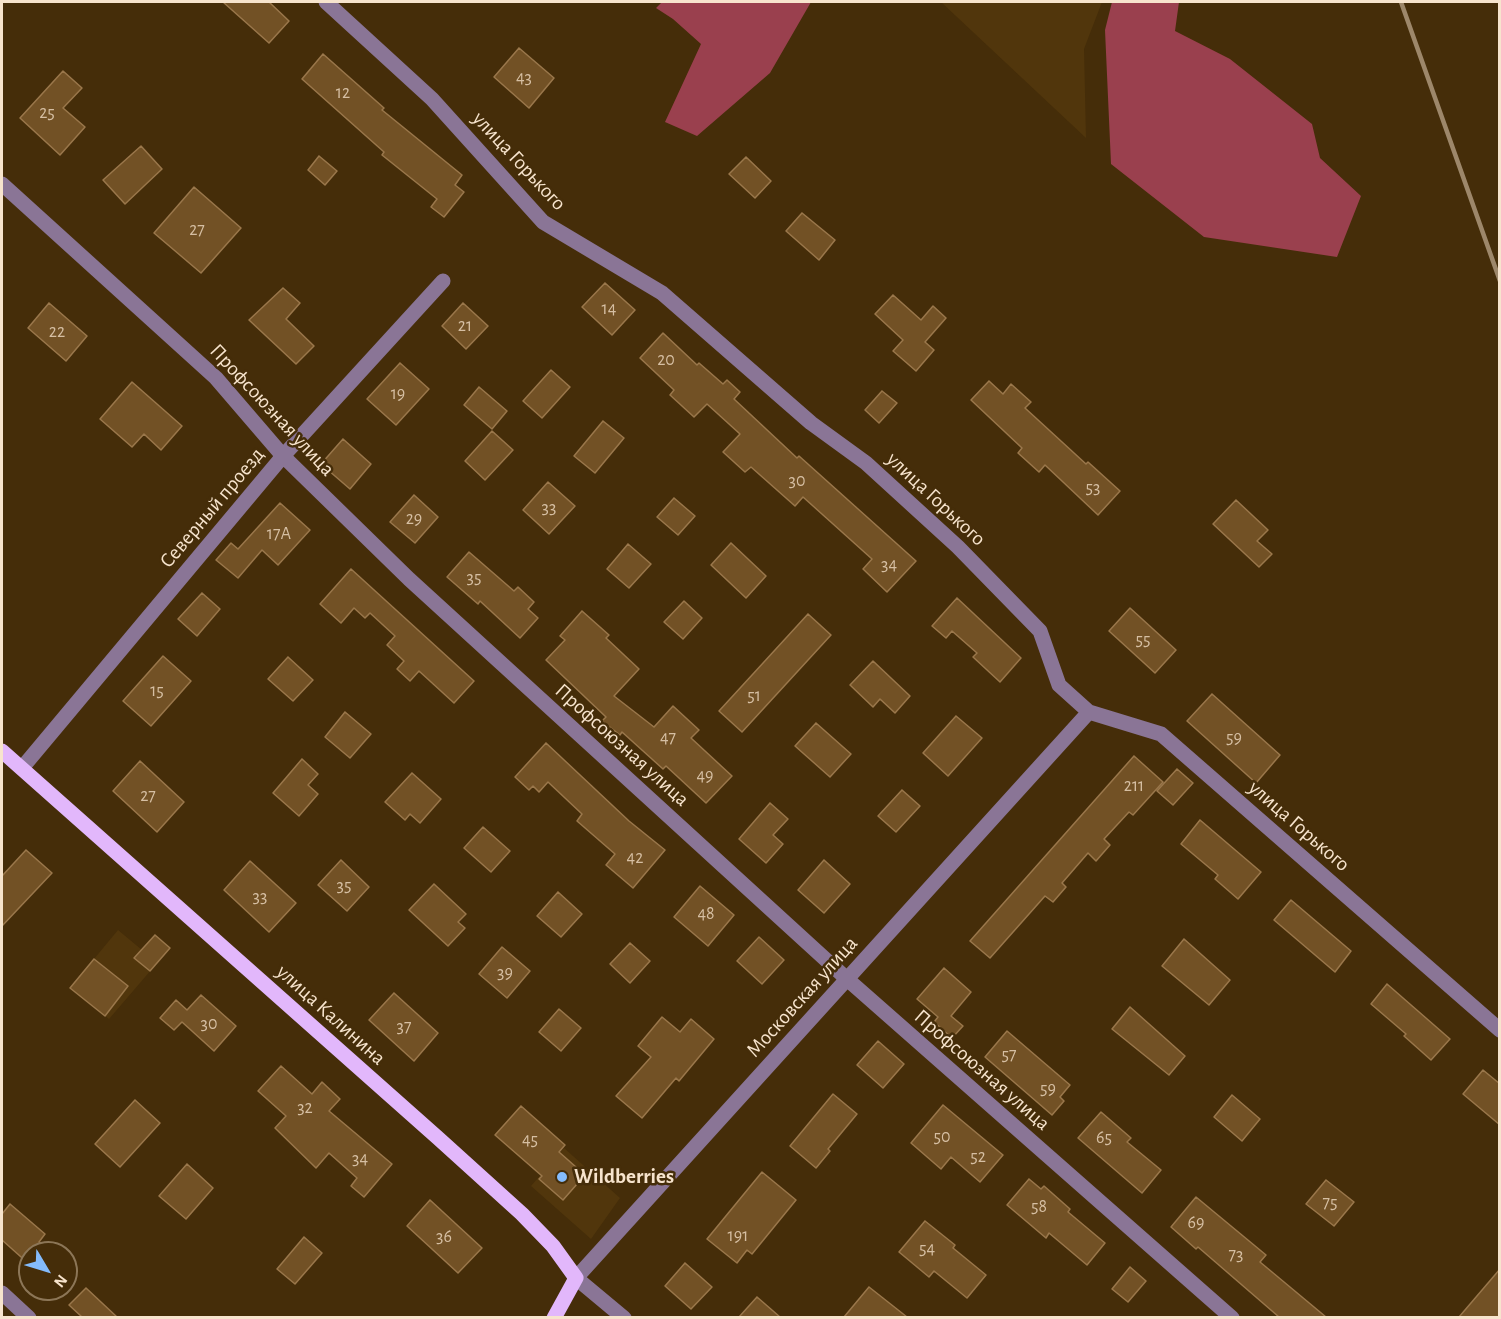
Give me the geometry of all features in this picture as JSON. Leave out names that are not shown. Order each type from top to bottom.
[{"type":"main road","name":"улица Калинина","points":[[2,751],[522,1214],[553,1246],[576,1278]]},
{"type":"main road","name":"Московская улица","points":[[554,1317],[576,1278]]},
{"type":"street","name":"улица Горького","points":[[326,2],[432,99],[543,222],[662,293],[811,423],[866,463],[958,547],[1040,631],[1059,685],[1089,712],[1161,734],[1500,1030]]},
{"type":"street","name":"Профсоюзная улица","points":[[2,184],[216,378],[283,456],[409,579],[847,980],[1232,1317]]},
{"type":"street","name":"Северный проезд","points":[[22,768],[283,456],[443,281]]},
{"type":"street","name":"Московская улица","points":[[576,1278],[1089,712]]},
{"type":"street","name":"улица Калинина","points":[[576,1278],[624,1317]]},
{"type":"street","points":[[2,1293],[28,1317]]},
{"type":"shaded area","points":[[662,2],[811,2],[770,73],[697,136],[665,122],[701,44],[673,19],[656,8]]},
{"type":"shaded area","points":[[941,2],[1102,2],[1084,49],[1086,138]]},
{"type":"shaded area","points":[[1112,2],[1179,2],[1175,31],[1230,59],[1312,124],[1320,158],[1361,196],[1337,257],[1204,237],[1111,164],[1105,30]]},
{"type":"shaded area","points":[[118,930],[142,950],[155,935],[170,948],[109,1019],[70,988]]},
{"type":"shaded area","points":[[564,1148],[620,1198],[591,1239],[531,1186]]},
{"type":"building","points":[[223,2],[269,2],[289,21],[269,43]]},
{"type":"building","points":[[519,48],[554,78],[529,108],[494,77]]},
{"type":"building","points":[[323,54],[384,108],[382,110],[462,175],[455,185],[464,192],[444,217],[431,207],[437,199],[382,155],[384,152],[302,79]]},
{"type":"building","points":[[63,71],[82,88],[63,108],[85,127],[60,155],[20,118]]},
{"type":"building","points":[[141,146],[162,169],[125,204],[103,180]]},
{"type":"building","points":[[319,156],[337,171],[325,185],[308,170]]},
{"type":"building","points":[[746,157],[771,181],[755,198],[729,174]]},
{"type":"building","points":[[194,187],[241,228],[201,273],[154,233]]},
{"type":"building","points":[[802,213],[835,240],[819,260],[786,231]]},
{"type":"building","points":[[605,283],[635,310],[612,335],[582,307]]},
{"type":"building","points":[[283,288],[300,303],[286,319],[314,346],[296,364],[249,320]]},
{"type":"building","points":[[893,295],[921,320],[933,306],[946,318],[925,342],[934,350],[916,371],[893,351],[903,340],[875,314]]},
{"type":"building","points":[[49,303],[87,336],[66,361],[28,328]]},
{"type":"building","points":[[463,303],[488,326],[466,349],[442,326]]},
{"type":"building","points":[[663,333],[697,365],[699,363],[723,384],[727,380],[740,392],[734,399],[797,458],[799,456],[916,561],[887,592],[863,569],[872,559],[803,497],[795,506],[751,467],[745,472],[723,452],[740,434],[707,404],[694,417],[670,395],[674,390],[640,358]]},
{"type":"building","points":[[400,363],[429,389],[396,425],[367,399]]},
{"type":"building","points":[[551,370],[570,387],[542,418],[523,401]]},
{"type":"building","points":[[989,381],[1003,394],[1011,384],[1031,402],[1025,408],[1086,464],[1088,462],[1120,491],[1098,515],[1045,465],[1039,472],[1018,453],[1022,448],[971,400]]},
{"type":"building","points":[[132,382],[182,426],[161,450],[144,434],[132,447],[100,419]]},
{"type":"building","points":[[479,387],[507,411],[492,429],[464,405]]},
{"type":"building","points":[[882,391],[897,403],[879,423],[865,410]]},
{"type":"building","points":[[603,421],[624,438],[595,473],[574,456]]},
{"type":"building","points":[[492,431],[513,450],[485,480],[465,461]]},
{"type":"building","points":[[343,439],[371,464],[350,489],[321,464]]},
{"type":"building","points":[[548,482],[575,506],[549,534],[523,510]]},
{"type":"building","points":[[414,495],[438,517],[415,543],[390,522]]},
{"type":"building","points":[[674,498],[695,516],[678,535],[657,517]]},
{"type":"building","points":[[1236,500],[1268,530],[1257,541],[1272,554],[1259,567],[1213,524]]},
{"type":"building","points":[[280,503],[310,530],[278,565],[262,550],[238,578],[216,560],[231,543],[238,549]]},
{"type":"building","points":[[731,543],[766,576],[746,598],[711,565]]},
{"type":"building","points":[[628,544],[651,564],[629,588],[607,569]]},
{"type":"building","points":[[469,552],[514,591],[518,587],[534,602],[528,609],[538,618],[520,638],[480,601],[478,604],[447,577]]},
{"type":"building","points":[[351,569],[474,681],[454,703],[419,671],[410,681],[397,669],[404,661],[387,645],[395,636],[370,613],[365,618],[354,608],[341,623],[320,604]]},
{"type":"building","points":[[202,593],[220,609],[197,636],[178,619]]},
{"type":"building","points":[[957,598],[1021,658],[1000,682],[973,657],[977,653],[952,631],[946,638],[932,626]]},
{"type":"building","points":[[684,601],[702,618],[683,639],[664,622]]},
{"type":"building","points":[[1130,608],[1176,650],[1155,673],[1109,631]]},
{"type":"building","points":[[582,611],[609,635],[606,638],[639,669],[614,696],[654,727],[673,706],[699,730],[691,738],[732,776],[706,803],[666,766],[663,769],[622,732],[620,735],[602,721],[606,717],[546,660],[565,640],[560,636]]},
{"type":"building","points":[[808,614],[831,635],[742,732],[719,711]]},
{"type":"building","points":[[163,656],[191,681],[151,726],[123,701]]},
{"type":"building","points":[[288,657],[313,680],[293,701],[268,679]]},
{"type":"building","points":[[873,661],[910,696],[895,713],[880,699],[873,707],[850,685]]},
{"type":"building","points":[[1212,694],[1280,755],[1256,783],[1187,721]]},
{"type":"building","points":[[345,712],[371,734],[350,758],[325,737]]},
{"type":"building","points":[[956,716],[982,738],[948,776],[923,753]]},
{"type":"building","points":[[816,723],[851,754],[830,777],[795,746]]},
{"type":"building","points":[[546,743],[629,821],[665,850],[633,888],[606,865],[615,854],[577,821],[582,814],[548,782],[539,792],[533,786],[529,790],[515,777]]},
{"type":"building","points":[[1134,756],[1163,782],[1133,815],[1129,812],[1104,839],[1110,845],[1096,861],[1088,853],[1062,883],[1066,887],[1053,902],[1045,896],[990,958],[970,941]]},
{"type":"building","points":[[302,759],[318,774],[308,785],[318,794],[299,816],[273,793]]},
{"type":"building","points":[[140,761],[184,802],[157,832],[113,791]]},
{"type":"building","points":[[1177,769],[1193,783],[1173,805],[1157,791]]},
{"type":"building","points":[[412,773],[441,799],[420,823],[410,814],[405,820],[385,802]]},
{"type":"building","points":[[902,790],[920,806],[896,832],[878,816]]},
{"type":"building","points":[[770,803],[788,819],[773,835],[783,844],[766,863],[739,839]]},
{"type":"building","points":[[1200,820],[1261,872],[1238,899],[1215,879],[1218,875],[1181,844]]},
{"type":"building","points":[[483,827],[510,851],[491,872],[464,848]]},
{"type":"building","points":[[26,850],[52,873],[2,926],[2,876]]},
{"type":"building","points":[[341,860],[369,887],[347,911],[318,885]]},
{"type":"building","points":[[824,860],[850,884],[824,913],[798,890]]},
{"type":"building","points":[[250,861],[296,903],[269,932],[224,890]]},
{"type":"building","points":[[434,884],[466,914],[458,922],[465,928],[448,946],[409,910]]},
{"type":"building","points":[[700,886],[734,915],[708,946],[674,917]]},
{"type":"building","points":[[558,892],[582,914],[561,937],[537,916]]},
{"type":"building","points":[[1291,900],[1351,951],[1335,972],[1274,920]]},
{"type":"building","points":[[155,935],[170,948],[150,971],[134,958]]},
{"type":"building","points":[[759,937],[784,960],[762,984],[737,961]]},
{"type":"building","points":[[1184,939],[1230,980],[1209,1005],[1162,966]]},
{"type":"building","points":[[630,943],[650,961],[630,983],[610,964]]},
{"type":"building","points":[[502,947],[530,971],[507,998],[479,974]]},
{"type":"building","points":[[94,959],[128,986],[105,1016],[70,988]]},
{"type":"building","points":[[944,968],[971,992],[951,1016],[963,1026],[952,1038],[934,1022],[938,1017],[917,999]]},
{"type":"building","points":[[1387,984],[1450,1039],[1431,1060],[1404,1036],[1406,1034],[1371,1004]]},
{"type":"building","points":[[394,993],[438,1033],[414,1061],[369,1020]]},
{"type":"building","points":[[201,995],[236,1026],[214,1051],[182,1022],[174,1030],[160,1018],[176,1000],[187,1010]]},
{"type":"building","points":[[1130,1007],[1185,1056],[1169,1075],[1112,1029]]},
{"type":"building","points":[[559,1009],[581,1028],[561,1051],[539,1032]]},
{"type":"building","points":[[662,1017],[680,1032],[691,1019],[714,1039],[679,1081],[676,1078],[642,1118],[616,1096],[651,1057],[638,1046]]},
{"type":"building","points":[[1007,1031],[1070,1085],[1060,1097],[1064,1101],[1052,1115],[985,1057]]},
{"type":"building","points":[[878,1041],[904,1064],[883,1088],[857,1065]]},
{"type":"building","points":[[281,1066],[312,1094],[322,1082],[340,1099],[329,1111],[392,1164],[364,1197],[351,1186],[357,1178],[329,1153],[316,1168],[275,1128],[286,1116],[258,1091]]},
{"type":"building","points":[[1483,1070],[1500,1084],[1500,1125],[1463,1094]]},
{"type":"building","points":[[833,1094],[857,1114],[828,1149],[830,1151],[816,1168],[790,1146]]},
{"type":"building","points":[[1232,1095],[1260,1119],[1242,1141],[1214,1117]]},
{"type":"building","points":[[135,1100],[160,1123],[120,1167],[95,1144]]},
{"type":"building","points":[[943,1105],[1003,1155],[980,1182],[951,1157],[941,1169],[911,1143]]},
{"type":"building","points":[[521,1106],[565,1145],[559,1152],[585,1175],[563,1200],[539,1179],[542,1176],[495,1135]]},
{"type":"building","points":[[1101,1112],[1131,1138],[1127,1142],[1161,1170],[1142,1193],[1078,1138]]},
{"type":"building","points":[[187,1164],[213,1188],[186,1219],[159,1196]]},
{"type":"building","points":[[762,1172],[796,1200],[752,1254],[747,1250],[737,1263],[707,1239]]},
{"type":"building","points":[[1029,1179],[1041,1189],[1044,1186],[1070,1209],[1068,1212],[1105,1243],[1087,1265],[1049,1233],[1046,1238],[1007,1205]]},
{"type":"building","points":[[1326,1180],[1354,1202],[1334,1226],[1306,1204]]},
{"type":"building","points":[[1196,1197],[1266,1255],[1260,1262],[1326,1317],[1279,1317],[1198,1247],[1196,1249],[1171,1227]]},
{"type":"building","points":[[430,1200],[482,1248],[458,1273],[407,1226]]},
{"type":"building","points":[[10,1204],[45,1234],[40,1241],[18,1241],[18,1254],[2,1240],[2,1214]]},
{"type":"building","points":[[925,1221],[955,1245],[953,1248],[986,1275],[967,1298],[934,1271],[929,1277],[899,1252]]},
{"type":"building","points":[[304,1237],[322,1253],[295,1284],[277,1269]]},
{"type":"building","points":[[685,1263],[712,1287],[691,1309],[665,1286]]},
{"type":"building","points":[[1130,1267],[1146,1281],[1128,1302],[1112,1289]]},
{"type":"building","points":[[1500,1269],[1500,1317],[1459,1317]]},
{"type":"building","points":[[869,1287],[907,1317],[844,1317]]},
{"type":"building","points":[[86,1288],[117,1317],[82,1317],[69,1305],[73,1301],[78,1301],[78,1296]]},
{"type":"building","points":[[757,1297],[780,1317],[739,1317]]},
{"type":"railway","points":[[1401,2],[1500,281]]},
{"type":"place","name":"Wildberries","points":[[562,1177]]}]
